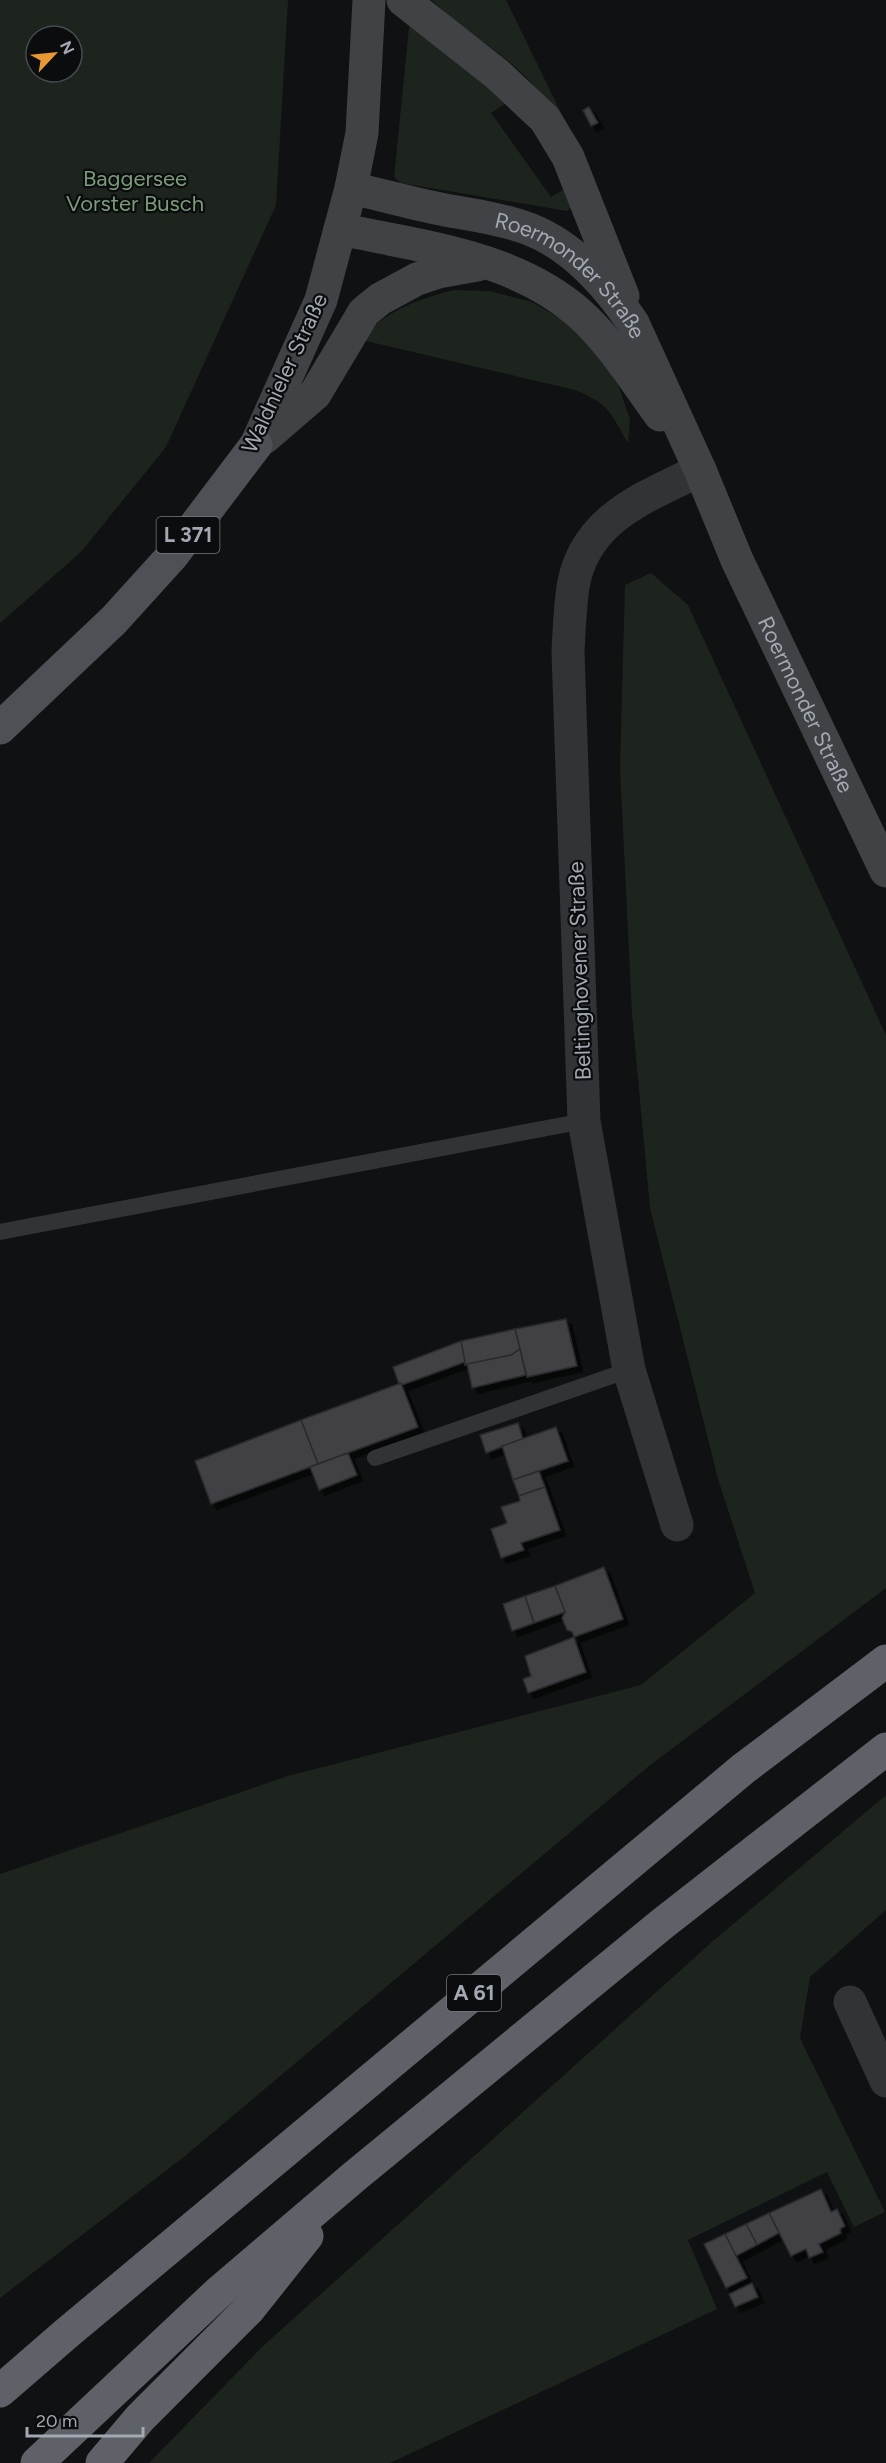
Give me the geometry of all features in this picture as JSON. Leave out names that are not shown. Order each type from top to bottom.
[{"type":"highway","name":"A 61","points":[[0,2391],[85,2317],[743,1768],[886,1661]]},
{"type":"highway","points":[[37,2463],[219,2292],[355,2176],[653,1931],[886,1749]]},
{"type":"highway","points":[[102,2463],[140,2418],[249,2309],[355,2176]]},
{"type":"main road","name":"Waldnieler Straße","points":[[0,728],[114,620],[172,556],[256,445],[321,300],[351,188],[362,132],[369,0]]},
{"type":"main road","points":[[403,0],[497,74],[545,119],[568,158],[633,323]]},
{"type":"main road","name":"Roermonder Straße","points":[[351,188],[492,219],[531,230],[568,253],[602,281],[633,323],[700,470],[741,570],[886,871]]},
{"type":"main road","name":"Roermonder Straße","points":[[340,229],[489,263],[522,276],[554,295],[580,314],[602,337],[700,470]]},
{"type":"main road","points":[[256,445],[315,394],[364,312],[380,299],[417,279],[438,272],[489,263]]},
{"type":"street","name":"Beltinghovener Straße","points":[[677,1525],[629,1370],[585,1121],[568,652],[574,585],[586,549],[607,522],[639,501],[700,470]]},
{"type":"street","points":[[850,2002],[886,2081]]},
{"type":"lane","points":[[0,1232],[585,1121]]},
{"type":"lane","points":[[375,1458],[629,1370]]},
{"type":"green space","name":"Baggersee Vorster Busch","points":[[0,0],[288,0],[276,205],[166,447],[81,552],[0,623]]},
{"type":"green space","points":[[432,0],[506,0],[588,168],[552,109],[525,76]]},
{"type":"green space","points":[[409,27],[416,28],[509,101],[491,113],[551,197],[566,188],[573,206],[567,211],[401,183],[394,177]]},
{"type":"green space","points":[[454,290],[490,291],[532,302],[571,325],[598,352],[618,385],[630,419],[628,443],[608,410],[595,400],[575,390],[366,341],[364,333],[396,311],[428,297]]},
{"type":"green space","points":[[651,573],[688,605],[886,1035],[886,1588],[649,1766],[185,2156],[0,2298],[0,1874],[288,1776],[641,1685],[755,1593],[718,1479],[650,1208],[632,1014],[620,769],[625,585]]},
{"type":"green space","points":[[886,1795],[886,1910],[810,1977],[800,2038],[885,2212],[854,2227],[827,2172],[688,2240],[717,2309],[390,2463],[149,2463],[262,2347],[713,1941]]},
{"type":"building","points":[[589,107],[598,123],[591,126],[583,110]]},
{"type":"building","points":[[566,1319],[577,1366],[527,1377],[515,1329]]},
{"type":"building","points":[[515,1329],[520,1349],[511,1355],[465,1365],[461,1341]]},
{"type":"building","points":[[461,1341],[465,1362],[402,1385],[399,1384],[393,1367]]},
{"type":"building","points":[[520,1349],[526,1375],[472,1388],[467,1364],[511,1355]]},
{"type":"building","points":[[401,1383],[418,1427],[318,1464],[301,1420]]},
{"type":"building","points":[[301,1420],[318,1464],[211,1504],[195,1461]]},
{"type":"building","points":[[518,1423],[523,1439],[486,1453],[480,1435]]},
{"type":"building","points":[[556,1427],[568,1461],[513,1480],[502,1446]]},
{"type":"building","points":[[348,1453],[357,1475],[319,1490],[310,1467]]},
{"type":"building","points":[[539,1471],[545,1487],[519,1496],[513,1480]]},
{"type":"building","points":[[545,1487],[560,1530],[521,1543],[524,1550],[501,1558],[491,1529],[507,1523],[501,1507],[520,1501],[519,1496]]},
{"type":"building","points":[[604,1567],[623,1619],[574,1637],[572,1632],[567,1630],[562,1618],[565,1612],[555,1586]]},
{"type":"building","points":[[555,1586],[565,1612],[534,1623],[525,1596]]},
{"type":"building","points":[[525,1596],[534,1623],[512,1631],[503,1604]]},
{"type":"building","points":[[574,1637],[586,1672],[528,1693],[523,1679],[531,1676],[525,1656]]},
{"type":"building","points":[[821,2189],[831,2212],[837,2209],[845,2226],[840,2229],[841,2233],[819,2244],[823,2252],[809,2258],[806,2249],[791,2256],[769,2213]]},
{"type":"building","points":[[769,2213],[779,2233],[757,2245],[746,2224]]},
{"type":"building","points":[[746,2224],[757,2245],[736,2256],[725,2234]]},
{"type":"building","points":[[725,2234],[747,2278],[726,2288],[704,2244]]},
{"type":"building","points":[[752,2283],[758,2297],[735,2307],[729,2294]]}]
